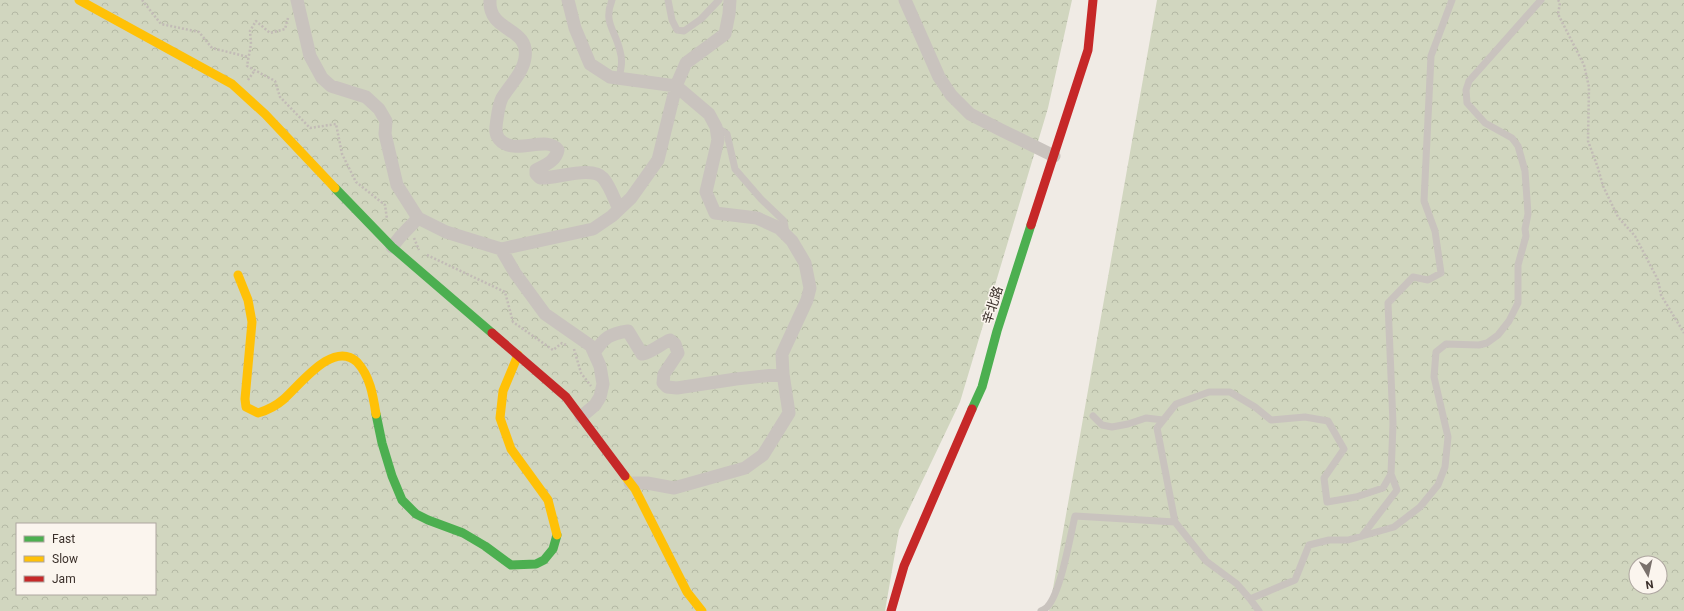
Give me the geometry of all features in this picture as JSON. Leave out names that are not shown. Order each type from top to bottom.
[{"type":"street","points":[[297,0],[310,56],[322,78],[331,86],[366,97],[379,109],[386,121],[384,134],[397,184],[413,222]]},
{"type":"street","points":[[490,0],[492,16],[498,23],[519,36],[523,45],[525,58],[519,72],[501,100],[495,128],[497,137],[508,146],[520,147],[549,144],[556,146],[558,150],[557,155],[550,162],[536,170],[536,174],[540,178],[549,179],[584,172],[596,174],[603,178],[619,209]]},
{"type":"street","points":[[568,0],[575,28],[590,64],[610,77],[676,86],[709,114],[716,127],[718,140],[706,192],[715,214],[757,218],[779,228],[792,241],[805,263],[810,288],[807,300],[782,354],[783,374],[789,413],[763,455],[745,468],[674,488],[647,483],[630,482]]},
{"type":"street","points":[[413,222],[501,249],[593,229],[612,216],[631,198],[658,160],[676,86],[686,63],[725,34],[730,0]]},
{"type":"street","points":[[905,0],[939,77],[951,95],[970,114],[1054,156]]},
{"type":"street","name":"辛北路","points":[[891,611],[904,566],[982,386],[997,331],[1088,50],[1093,0]]},
{"type":"street","points":[[82,1],[232,84],[265,114],[396,242],[518,355],[566,397],[635,489],[687,592],[702,611]]},
{"type":"street","points":[[396,242],[413,222]]},
{"type":"street","points":[[501,249],[515,272],[545,314],[591,346],[600,366],[603,384],[600,397],[596,405],[581,417]]},
{"type":"street","points":[[238,275],[248,300],[252,322],[245,399],[246,407],[250,412],[259,413],[269,410],[290,395],[327,359],[340,356],[352,358],[371,384],[380,436],[392,480],[403,502],[422,519],[455,529],[486,545],[511,565],[536,564],[544,560],[553,549],[557,535],[548,500],[511,449],[500,418],[503,391],[518,355]]},
{"type":"street","points":[[594,353],[603,339],[619,332],[628,331],[642,354],[651,352],[664,342],[670,340],[675,344],[678,353],[664,374],[664,383],[667,387],[677,388],[783,374]]},
{"type":"lane","points":[[612,0],[608,19],[620,50],[622,66],[619,78]]},
{"type":"lane","points":[[668,0],[672,20],[677,30],[684,31],[701,19],[719,0]]},
{"type":"lane","points":[[1362,536],[1397,490],[1391,474],[1392,424],[1388,304],[1413,277],[1428,280],[1441,273],[1435,231],[1424,200],[1431,56],[1452,0]]},
{"type":"lane","points":[[1250,599],[1295,580],[1309,545],[1329,540],[1348,540],[1394,527],[1420,507],[1438,485],[1445,467],[1448,437],[1434,377],[1436,352],[1446,344],[1479,345],[1487,343],[1498,335],[1509,321],[1518,303],[1518,265],[1526,236],[1524,229],[1528,214],[1525,171],[1518,146],[1512,138],[1485,123],[1467,103],[1466,90],[1469,81],[1541,0]]},
{"type":"lane","points":[[716,127],[727,134],[735,169],[761,199],[784,221],[787,235]]},
{"type":"lane","points":[[1259,611],[1237,584],[1206,561],[1175,522],[1157,428],[1176,404],[1209,392],[1230,392],[1255,407],[1271,420],[1305,417],[1328,421],[1344,449],[1324,478],[1327,502],[1356,497],[1382,488],[1391,474]]},
{"type":"lane","points":[[1093,416],[1102,425],[1112,427],[1146,418],[1164,420]]},
{"type":"lane","points":[[1041,611],[1048,607],[1054,597],[1068,550],[1075,516],[1175,522]]},
{"type":"path","points":[[142,0],[161,24],[199,32],[212,48],[248,57]]},
{"type":"path","points":[[1558,0],[1560,3],[1558,14],[1584,65],[1589,86],[1588,141],[1603,186],[1618,217],[1634,236],[1658,280],[1661,295],[1684,333]]},
{"type":"path","points":[[289,12],[285,29],[270,33],[256,21],[250,31],[251,44],[247,66],[275,81],[280,97],[310,128],[336,124],[342,154],[356,182],[385,205],[388,226],[396,242]]},
{"type":"path","points":[[413,222],[420,252],[505,292],[513,322],[553,350],[562,343],[575,349],[581,373],[600,397]]},
{"type":"green space","points":[[0,0],[1072,0],[1048,108],[960,402],[899,530],[885,611],[0,611]]},
{"type":"green space","points":[[1157,0],[1684,0],[1684,611],[1049,611]]},
{"type":"traffic: fast","points":[[335,188],[392,247],[492,333]]},
{"type":"traffic: fast","points":[[972,409],[982,387],[997,331],[1031,225]]},
{"type":"traffic: fast","points":[[376,414],[382,443],[392,476],[402,500],[416,514],[463,533],[485,546],[511,565],[536,564],[544,560],[553,549],[557,535]]},
{"type":"traffic: slow","points":[[79,0],[232,84],[265,114],[335,188]]},
{"type":"traffic: slow","points":[[238,275],[248,300],[252,322],[245,399],[246,407],[258,413],[272,408],[284,399],[318,367],[328,360],[338,356],[348,357],[357,362],[365,373],[372,393],[376,414]]},
{"type":"traffic: slow","points":[[518,355],[503,391],[500,418],[511,449],[548,500],[557,535]]},
{"type":"traffic: slow","points":[[625,476],[635,489],[687,592],[702,611]]},
{"type":"traffic: jam","points":[[1031,225],[1088,50],[1093,0]]},
{"type":"traffic: jam","points":[[492,333],[566,397],[625,476]]},
{"type":"traffic: jam","points":[[891,611],[904,566],[972,409]]}]
